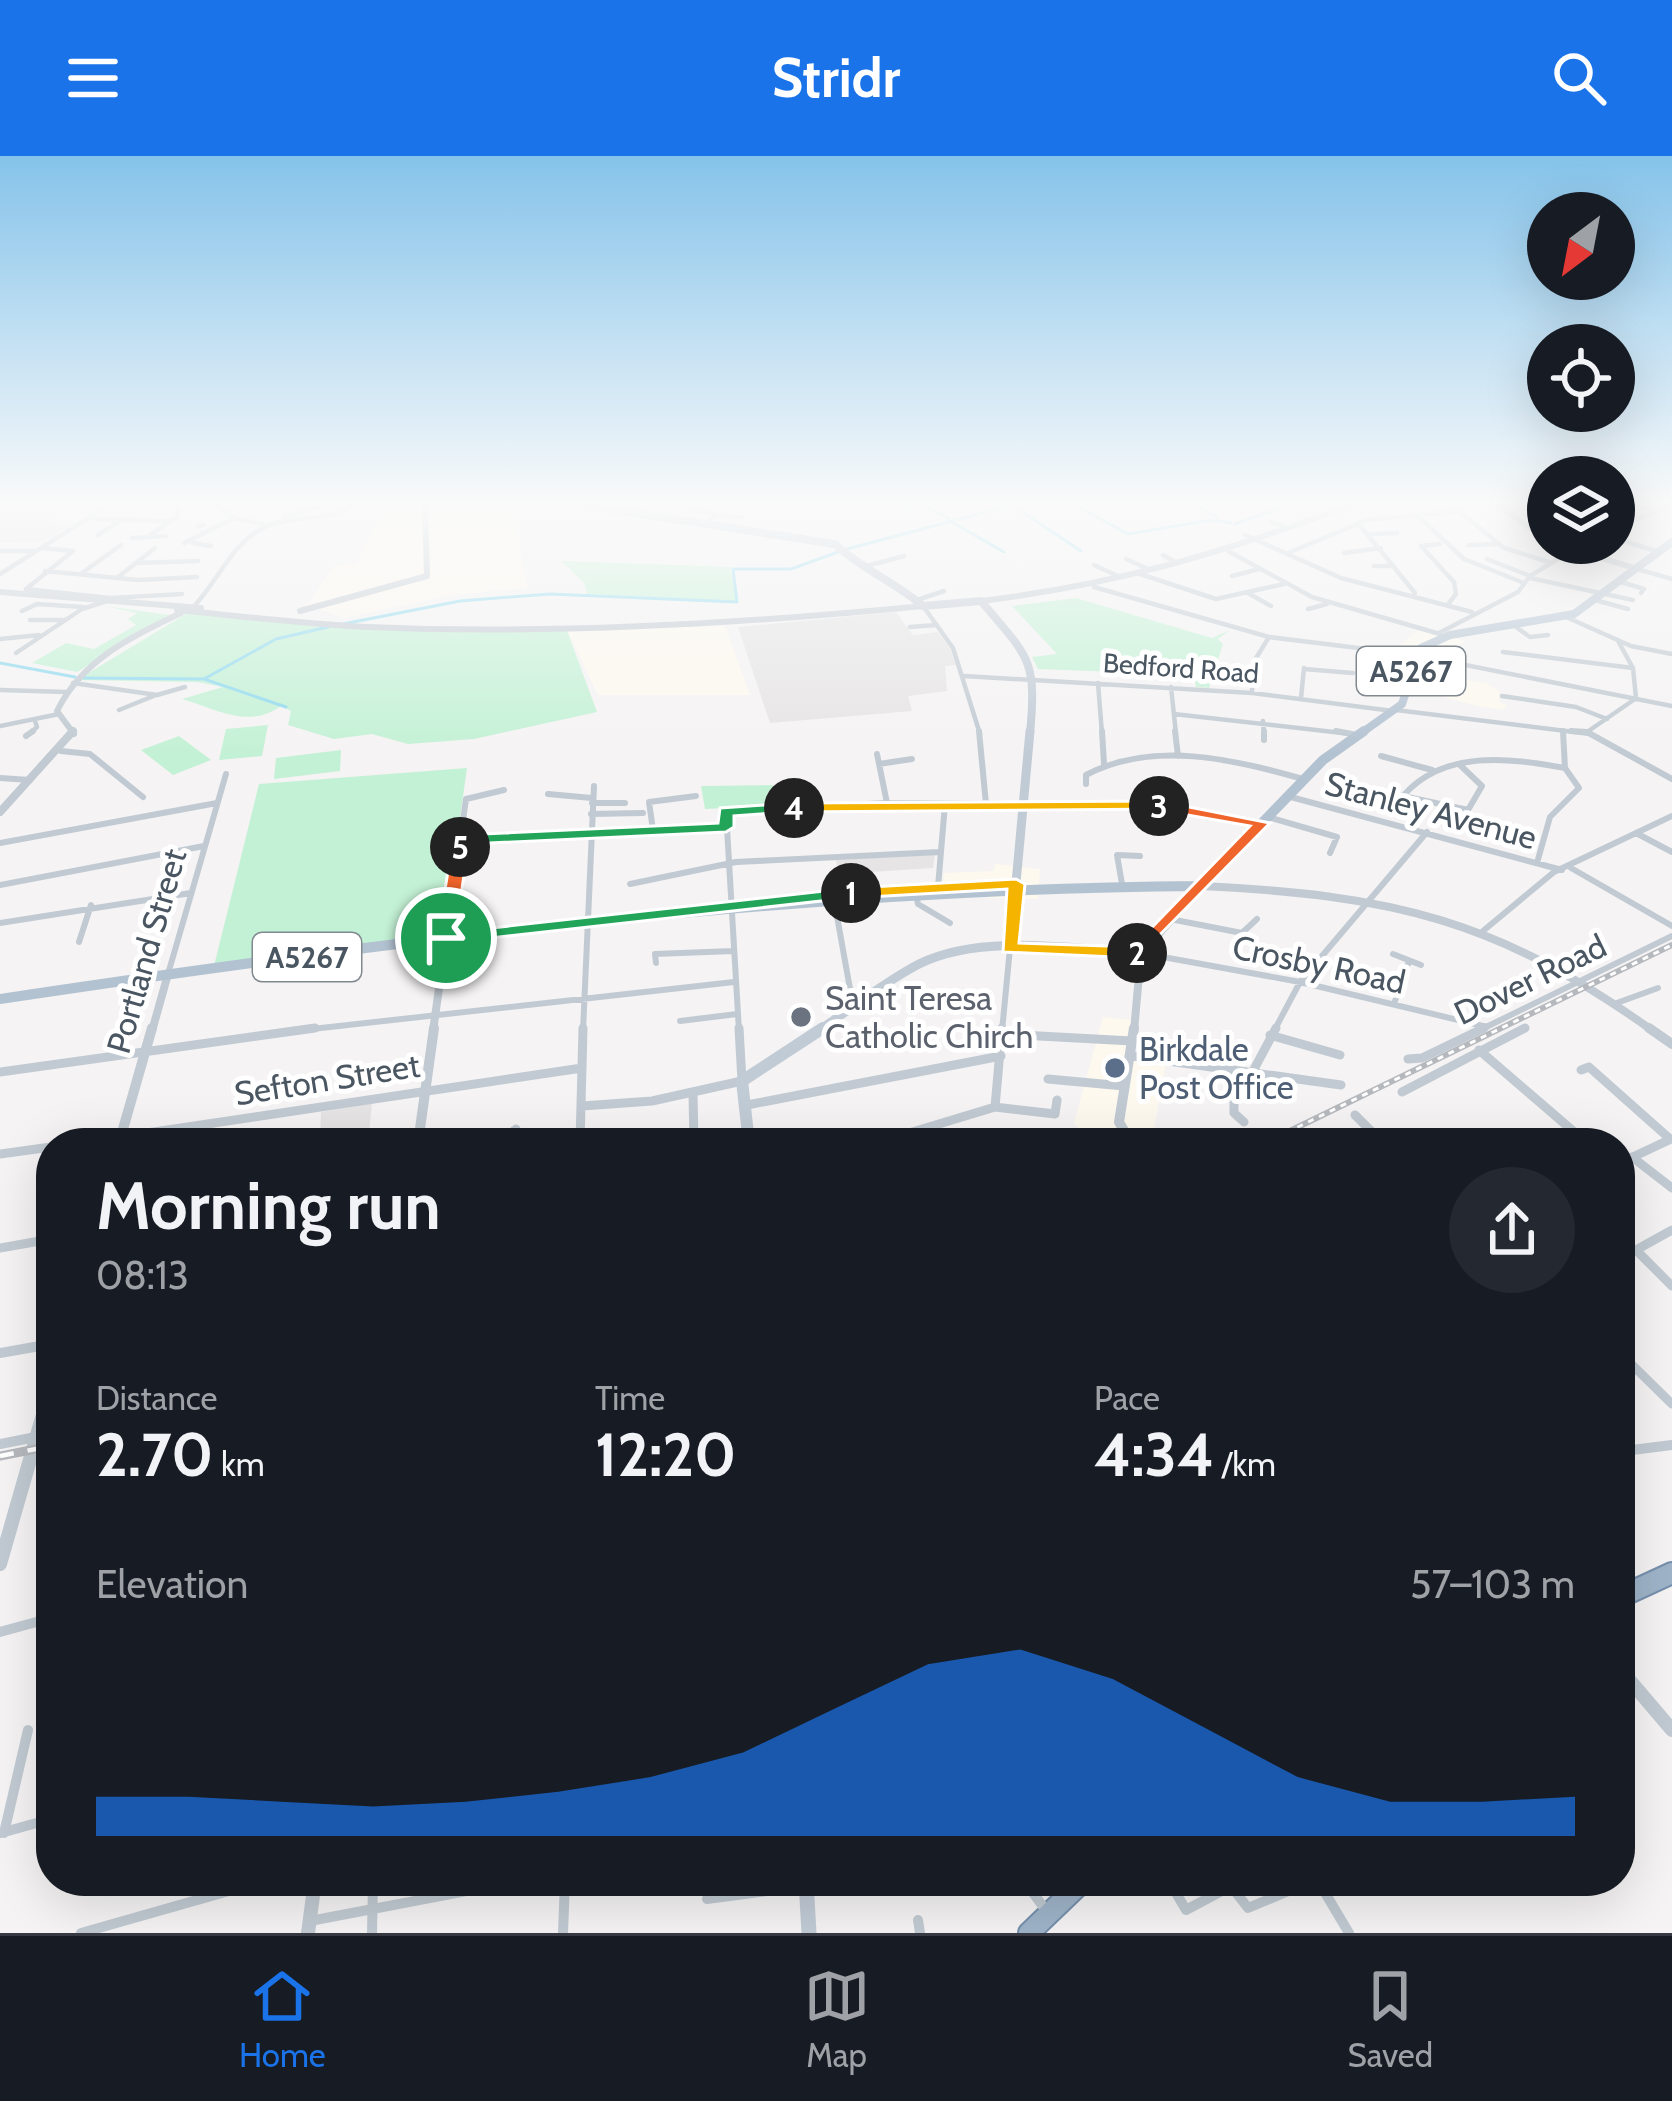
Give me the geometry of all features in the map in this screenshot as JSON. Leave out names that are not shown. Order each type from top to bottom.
[{"type":"highway","points":[[1635,1590],[1672,1573]]},
{"type":"highway","points":[[1029,1933],[1067,1896]]},
{"type":"main road","points":[[896,589],[920,603],[981,601],[1029,658],[1035,680],[1010,948]]},
{"type":"main road","name":"A5267","points":[[0,999],[446,938],[833,894],[1016,884],[1202,886],[1304,780],[1395,710],[1408,691],[1415,655],[1440,635],[1566,616],[1611,589]]},
{"type":"main road","points":[[748,1128],[742,1081],[921,963],[948,953],[1010,948],[1141,953],[1202,886]]},
{"type":"main road","points":[[807,1896],[809,1933]]},
{"type":"street","points":[[28,589],[206,610],[303,615],[350,625],[747,623],[920,603],[944,591]]},
{"type":"street","points":[[16,653],[104,599],[112,589]]},
{"type":"street","points":[[59,714],[77,680],[210,589]]},
{"type":"street","points":[[303,615],[317,605],[378,589]]},
{"type":"street","points":[[981,601],[1078,589]]},
{"type":"street","points":[[1101,589],[1269,638],[1415,655],[1672,706]]},
{"type":"street","points":[[1186,589],[1216,599],[1263,589]]},
{"type":"street","points":[[1298,589],[1329,603],[1440,635],[1472,612],[1520,589]]},
{"type":"street","points":[[1391,589],[1472,612]]},
{"type":"street","points":[[1411,589],[1414,594]]},
{"type":"street","points":[[1448,603],[1455,589]]},
{"type":"street","points":[[1567,589],[1628,609]]},
{"type":"street","points":[[1641,593],[1644,589]]},
{"type":"street","points":[[0,592],[104,599],[182,594]]},
{"type":"street","points":[[1248,593],[1271,606]]},
{"type":"street","points":[[1599,597],[1633,600]]},
{"type":"street","points":[[920,603],[964,676],[978,714],[986,804]]},
{"type":"street","points":[[1309,609],[1329,603]]},
{"type":"street","points":[[22,611],[32,604],[85,608]]},
{"type":"street","points":[[1566,616],[1618,640],[1672,654]]},
{"type":"street","points":[[30,620],[67,620]]},
{"type":"street","points":[[910,627],[936,625]]},
{"type":"street","points":[[1516,627],[1526,637],[1548,634]]},
{"type":"street","points":[[1,638],[39,635]]},
{"type":"street","points":[[1252,693],[1253,662],[1269,638]]},
{"type":"street","points":[[1618,640],[1633,668],[1636,698]]},
{"type":"street","points":[[1661,652],[1672,643]]},
{"type":"street","points":[[1503,652],[1633,668]]},
{"type":"street","points":[[1301,698],[1304,667],[1350,672]]},
{"type":"street","name":"Bedford Road","points":[[964,676],[1252,693],[1587,732]]},
{"type":"street","points":[[77,680],[108,690],[157,695]]},
{"type":"street","points":[[1098,683],[1100,758],[1105,765]]},
{"type":"street","points":[[119,710],[185,687]]},
{"type":"street","points":[[1171,687],[1178,756]]},
{"type":"street","points":[[0,690],[67,692]]},
{"type":"street","points":[[102,698],[108,690]]},
{"type":"street","points":[[1502,696],[1570,706],[1607,719]]},
{"type":"street","points":[[1636,698],[1587,732],[1672,778]]},
{"type":"street","points":[[0,726],[59,714]]},
{"type":"street","points":[[1,810],[76,730],[59,714]]},
{"type":"street","points":[[1174,714],[1263,721],[1358,736]]},
{"type":"street","points":[[26,736],[37,727],[35,721]]},
{"type":"street","points":[[1263,721],[1264,740]]},
{"type":"street","points":[[1562,730],[1565,768]]},
{"type":"street","points":[[61,751],[90,754],[143,797]]},
{"type":"street","points":[[1086,784],[1086,775],[1105,765],[1178,756],[1242,763],[1304,780]]},
{"type":"street","points":[[1381,756],[1392,762],[1412,760],[1432,770]]},
{"type":"street","points":[[887,803],[878,759],[908,759]]},
{"type":"street","points":[[1460,765],[1482,786],[1468,810],[1402,796],[1432,770],[1460,765],[1513,760],[1565,768],[1577,778],[1579,788],[1550,817],[1537,862]]},
{"type":"street","name":"Portland Street","points":[[123,1128],[226,774]]},
{"type":"street","points":[[0,778],[32,780]]},
{"type":"street","points":[[581,1128],[584,921],[594,786]]},
{"type":"street","points":[[802,786],[805,807]]},
{"type":"street","points":[[420,1128],[466,800],[504,790]]},
{"type":"street","points":[[548,794],[643,813]]},
{"type":"street","points":[[653,830],[650,802],[697,796]]},
{"type":"street","name":"Stanley Avenue","points":[[1287,796],[1567,869],[1672,926]]},
{"type":"street","points":[[0,843],[217,803]]},
{"type":"street","points":[[592,805],[625,803]]},
{"type":"street","points":[[582,1106],[692,1093],[742,1081],[726,811],[887,803],[1170,807],[1265,820],[1337,837],[1340,842],[1330,853]]},
{"type":"street","points":[[938,887],[945,804]]},
{"type":"street","points":[[1483,931],[1567,869],[1672,816]]},
{"type":"street","points":[[461,840],[726,827]]},
{"type":"street","points":[[1252,1072],[1300,982],[1427,832]]},
{"type":"street","points":[[1636,832],[1672,852]]},
{"type":"street","points":[[0,884],[205,846]]},
{"type":"street","points":[[630,884],[648,876],[728,867],[940,852]]},
{"type":"street","points":[[1122,884],[1117,855],[1140,856]]},
{"type":"street","points":[[641,868],[648,876]]},
{"type":"street","points":[[1202,886],[1369,902],[1483,931],[1586,984],[1671,1042]]},
{"type":"street","points":[[916,889],[916,901],[932,910],[945,909],[948,920]]},
{"type":"street","points":[[0,923],[91,904],[191,893]]},
{"type":"street","points":[[833,894],[852,1000],[859,1005]]},
{"type":"street","points":[[79,942],[91,904]]},
{"type":"street","points":[[1170,919],[1242,933],[1257,919]]},
{"type":"street","name":"Dover Road","points":[[1408,1059],[1416,1060],[1586,984],[1672,936]]},
{"type":"street","points":[[995,1107],[1010,948]]},
{"type":"street","points":[[656,963],[655,954],[733,951]]},
{"type":"street","points":[[1121,1128],[1141,953]]},
{"type":"street","name":"Crosby Road","points":[[1141,953],[1300,982],[1486,1027]]},
{"type":"street","points":[[1393,954],[1421,964]]},
{"type":"street","points":[[1394,1004],[1408,961]]},
{"type":"street","points":[[0,1072],[435,1011],[734,982]]},
{"type":"street","points":[[1614,1004],[1658,988]]},
{"type":"street","points":[[680,1022],[737,1014]]},
{"type":"street","points":[[1402,1092],[1525,1028]]},
{"type":"street","points":[[1003,1034],[1133,1042]]},
{"type":"street","points":[[1270,1036],[1340,1055]]},
{"type":"street","points":[[1479,1050],[1570,1128]]},
{"type":"street","points":[[747,1105],[1001,1056]]},
{"type":"street","points":[[1132,1056],[1341,1085]]},
{"type":"street","points":[[1584,1066],[1649,1115],[1671,1139],[1635,1156]]},
{"type":"street","name":"Sefton Street","points":[[194,1128],[582,1068]]},
{"type":"street","points":[[1234,1070],[1234,1113],[1244,1122]]},
{"type":"street","points":[[1048,1079],[1126,1087]]},
{"type":"street","points":[[692,1093],[693,1128]]},
{"type":"street","points":[[926,1128],[995,1107],[1055,1114],[1057,1100]]},
{"type":"street","points":[[1355,1115],[1368,1128]]},
{"type":"street","points":[[0,1154],[36,1149]]},
{"type":"street","points":[[1635,1159],[1672,1188]]},
{"type":"street","points":[[1672,1230],[1638,1246],[1636,1254],[1672,1286]]},
{"type":"street","points":[[0,1248],[36,1242]]},
{"type":"street","points":[[0,1353],[36,1347]]},
{"type":"street","points":[[1635,1368],[1672,1404]]},
{"type":"street","points":[[0,1444],[36,1437]]},
{"type":"street","points":[[1635,1449],[1672,1444]]},
{"type":"street","points":[[0,1564],[7,1519],[36,1451]]},
{"type":"street","points":[[31,1460],[36,1459]]},
{"type":"street","points":[[0,1632],[36,1622]]},
{"type":"street","points":[[1635,1687],[1672,1730]]},
{"type":"street","points":[[28,1730],[2,1833],[36,1824]]},
{"type":"street","points":[[81,1933],[211,1896]]},
{"type":"street","points":[[313,1896],[309,1927],[443,1896]]},
{"type":"street","points":[[372,1896],[372,1933]]},
{"type":"street","points":[[562,1933],[564,1896]]},
{"type":"street","points":[[707,1899],[726,1896]]},
{"type":"street","points":[[1035,1896],[1048,1913]]},
{"type":"street","points":[[1178,1896],[1186,1910],[1212,1896]]},
{"type":"street","points":[[1239,1896],[1248,1908],[1278,1896]]},
{"type":"street","points":[[1325,1896],[1349,1933]]},
{"type":"shaded area","points":[[318,589],[517,589],[452,595],[344,618],[307,605]]},
{"type":"shaded area","points":[[896,612],[913,635],[938,632],[950,648],[956,665],[945,666],[947,691],[908,696],[912,711],[770,723],[738,627]]},
{"type":"shaded area","points":[[725,626],[750,695],[598,695],[566,628]]},
{"type":"shaded area","points":[[1418,630],[1466,641],[1434,656],[1409,656],[1407,677],[1372,672],[1376,661],[1389,661],[1389,654]]},
{"type":"shaded area","points":[[1445,677],[1486,683],[1499,691],[1500,703],[1507,705],[1504,710],[1478,706],[1414,690],[1415,682],[1444,686]]},
{"type":"shaded area","points":[[935,854],[933,868],[839,874],[836,860]]},
{"type":"shaded area","points":[[995,864],[1040,869],[1038,899],[987,898],[985,881],[943,882],[944,873],[993,871]]},
{"type":"shaded area","points":[[1103,1017],[1133,1020],[1128,1057],[1166,1063],[1154,1128],[1078,1128],[1074,1123]]},
{"type":"shaded area","points":[[372,1103],[370,1128],[320,1128],[321,1112]]},
{"type":"green space","points":[[586,589],[735,589],[737,601],[587,594]]},
{"type":"green space","points":[[1076,598],[1212,638],[1230,630],[1218,639],[1223,644],[1209,688],[1196,687],[1194,675],[1038,669],[1032,657],[1057,654],[1012,606]]},
{"type":"green space","points":[[105,606],[170,615],[77,672],[32,663],[66,643],[94,649],[136,625],[128,619],[137,613]]},
{"type":"green space","points":[[194,609],[367,629],[566,628],[597,712],[474,739],[408,744],[372,734],[334,739],[288,725],[291,711],[281,706],[245,717],[182,699],[223,687],[197,682],[77,680]]},
{"type":"green space","points":[[268,725],[262,756],[219,760],[226,729]]},
{"type":"green space","points":[[179,736],[211,760],[173,775],[141,750]]},
{"type":"green space","points":[[341,750],[340,771],[274,779],[276,758]]},
{"type":"green space","points":[[467,768],[444,930],[431,938],[214,966],[259,784]]},
{"type":"green space","points":[[773,785],[771,806],[705,809],[701,786]]},
{"type":"waterway","points":[[343,624],[460,601],[550,594],[737,602],[735,589]]},
{"type":"waterway","points":[[204,679],[276,639],[328,627]]},
{"type":"waterway","points":[[0,663],[75,677]]},
{"type":"waterway","points":[[84,678],[204,679]]},
{"type":"waterway","points":[[204,679],[286,707]]},
{"type":"railway","points":[[1296,1128],[1672,945]]},
{"type":"railway","points":[[0,1456],[36,1449]]},
{"type":"place","name":"Saint Teresa Catholic Chirch","points":[[801,1017]]},
{"type":"place","name":"Birkdale Post Office","points":[[1115,1068]]},
{"type":"route","points":[[887,803],[1154,806],[1262,823],[1141,953],[1010,948],[1016,884],[833,894],[446,938],[461,840],[726,827],[726,811],[887,803]]}]
